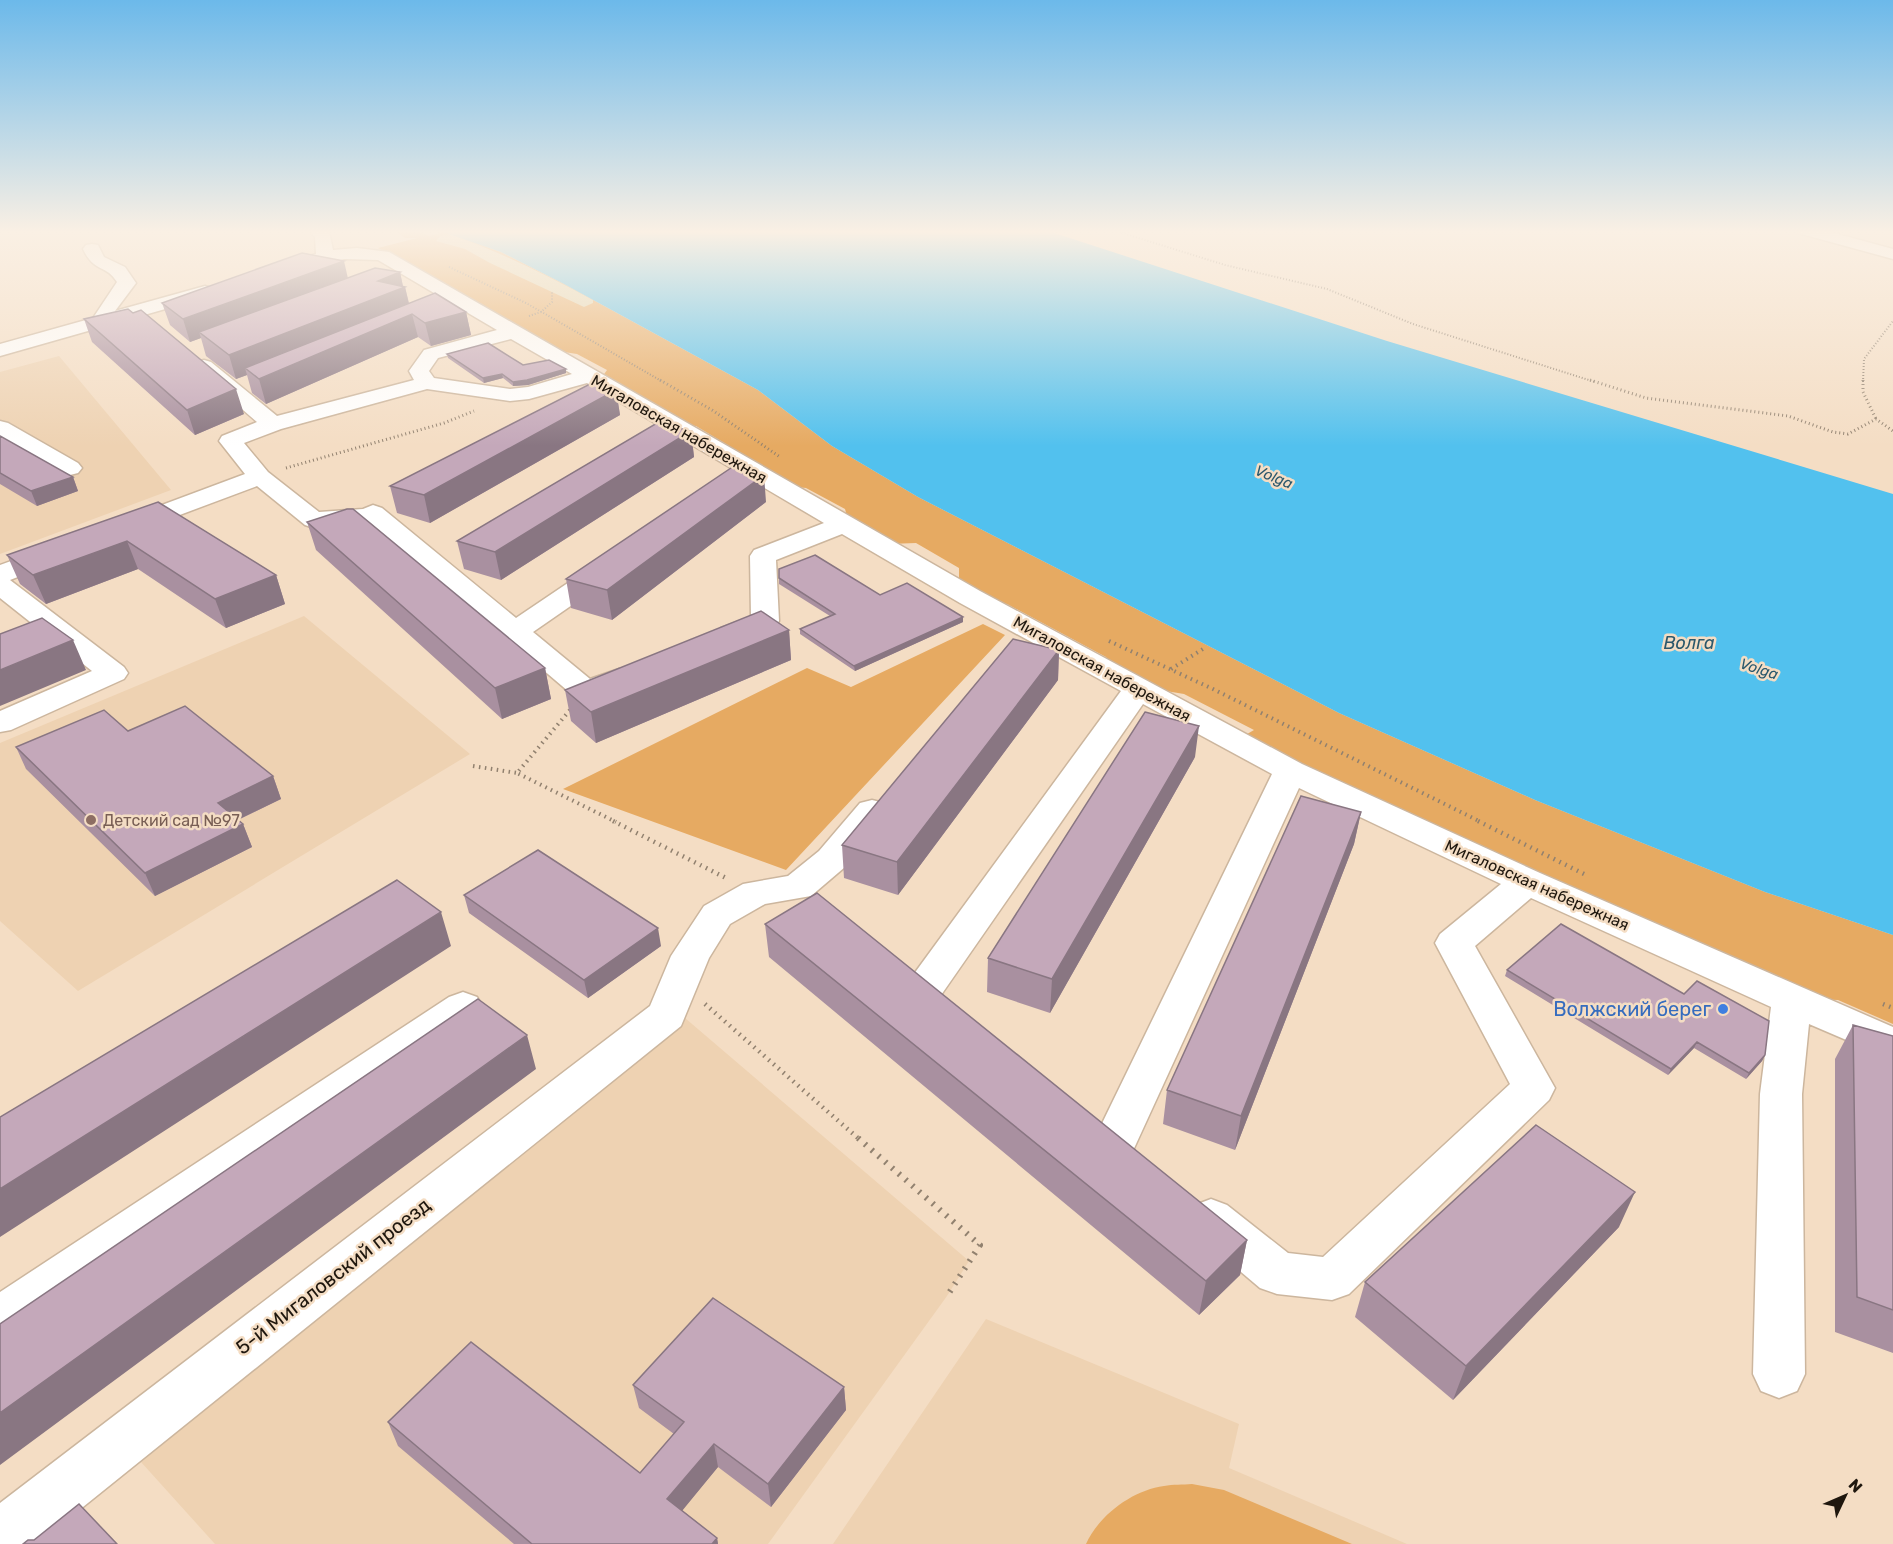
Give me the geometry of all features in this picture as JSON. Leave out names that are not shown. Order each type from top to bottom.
[{"type":"street","points":[[99,322],[111,302]]},
{"type":"street","points":[[0,350],[50,327],[99,322],[122,316],[154,325],[202,302]]},
{"type":"street","name":"Мигаловская набережная","points":[[444,302],[521,324],[597,388],[740,477],[844,524],[1026,627],[1290,771],[1527,882],[1893,1044]]},
{"type":"street","points":[[428,383],[418,371],[431,354],[521,324]]},
{"type":"street","points":[[188,353],[273,424]]},
{"type":"street","points":[[233,391],[255,382]]},
{"type":"street","points":[[597,388],[510,394],[428,383],[273,424],[230,441],[260,477],[314,520],[383,507],[449,564],[515,632],[586,691],[638,670]]},
{"type":"street","points":[[0,428],[70,468]]},
{"type":"street","points":[[108,533],[260,477]]},
{"type":"street","points":[[712,642],[765,621],[763,556],[844,524]]},
{"type":"street","points":[[0,573],[76,545]]},
{"type":"street","points":[[515,632],[622,558]]},
{"type":"street","points":[[0,585],[113,673],[0,723]]},
{"type":"street","points":[[22,640],[55,627]]},
{"type":"street","points":[[1003,654],[1026,627]]},
{"type":"street","points":[[925,988],[1138,689]]},
{"type":"street","points":[[1115,1142],[1290,771]]},
{"type":"street","points":[[674,999],[690,956],[717,915],[756,893],[812,897],[832,860],[891,788]]},
{"type":"street","points":[[1178,1193],[1277,1273],[1332,1279],[1534,1088],[1454,943],[1527,882]]},
{"type":"street","name":"5-й Мигаловский проезд","points":[[0,1538],[674,999]]},
{"type":"street","points":[[1779,1374],[1781,1094],[1792,999]]},
{"type":"street","points":[[0,1320],[463,1008]]},
{"type":"path","points":[[521,302],[712,410],[782,458]]},
{"type":"path","points":[[521,324],[552,302]]},
{"type":"path","points":[[1359,302],[1413,324],[1646,398],[1788,416],[1833,432],[1848,434],[1876,419]]},
{"type":"path","points":[[1893,321],[1864,359],[1863,392],[1876,419],[1893,431]]},
{"type":"path","points":[[644,378],[652,376]]},
{"type":"path","points":[[260,477],[444,423],[510,394]]},
{"type":"path","points":[[704,413],[712,410]]},
{"type":"path","points":[[1108,641],[1170,669],[1588,876]]},
{"type":"path","points":[[1170,669],[1203,649]]},
{"type":"path","points":[[517,773],[586,691]]},
{"type":"path","points":[[473,766],[517,773],[756,893]]},
{"type":"path","points":[[1364,776],[1372,770]]},
{"type":"path","points":[[674,999],[980,1245],[947,1296]]},
{"type":"path","points":[[1873,1000],[1893,1008]]},
{"type":"shaded area","points":[[475,302],[597,302],[758,390],[832,446],[918,497],[1339,713],[1535,800],[1765,892],[1893,935],[1893,1024],[1838,1000],[1806,999],[1242,737],[1254,730],[1184,694],[1154,689],[1113,669],[1106,657],[1007,604],[988,602],[959,585],[959,568],[916,543],[889,544],[847,516],[845,509],[806,488],[787,486],[760,470],[756,462],[696,426],[684,425],[602,377],[607,370],[577,354],[564,352]]},
{"type":"shaded area","points":[[59,356],[171,490],[0,554],[0,372]]},
{"type":"shaded area","points":[[304,616],[470,754],[78,991],[0,921],[0,743]]},
{"type":"shaded area","points":[[983,624],[1005,635],[786,870],[563,789],[807,668],[851,687]]},
{"type":"shaded area","points":[[685,1018],[969,1261],[947,1296],[768,1544],[215,1544],[141,1462]]},
{"type":"shaded area","points":[[986,1319],[1239,1424],[1229,1468],[1407,1544],[833,1544]]},
{"type":"shaded area","points":[[1192,1484],[1224,1490],[1352,1544],[1086,1544],[1099,1523],[1129,1498],[1152,1488]]},
{"type":"sand","points":[[573,302],[593,302],[584,307]]},
{"type":"water","name":"Волга","points":[[597,302],[1267,302],[1387,341],[1893,494],[1893,935],[1765,892],[1535,800],[1339,713],[918,497],[832,446],[758,390]]},
{"type":"building","points":[[165,302],[230,302],[183,319],[162,303]]},
{"type":"building","points":[[281,302],[366,302],[229,355],[199,332]]},
{"type":"building","points":[[412,302],[450,302],[466,312],[425,323],[412,314],[259,379],[245,368]]},
{"type":"building","points":[[128,309],[133,313],[141,310],[236,389],[187,410],[84,319]]},
{"type":"building","points":[[488,343],[523,365],[549,360],[566,369],[513,382],[502,374],[483,378],[447,354]]},
{"type":"building","points":[[590,384],[616,390],[424,495],[390,486]]},
{"type":"building","points":[[657,423],[691,431],[495,552],[457,541]]},
{"type":"building","points":[[0,436],[73,477],[31,491],[0,473]]},
{"type":"building","points":[[731,468],[764,475],[607,590],[566,579]]},
{"type":"building","points":[[158,502],[276,575],[215,599],[127,541],[33,575],[7,555]]},
{"type":"building","points":[[353,509],[545,668],[495,688],[307,522]]},
{"type":"building","points":[[815,555],[880,595],[907,583],[963,617],[854,666],[800,629],[835,614],[779,578],[779,569]]},
{"type":"building","points":[[761,611],[789,630],[591,712],[565,690]]},
{"type":"building","points":[[42,618],[73,640],[0,670],[0,634]]},
{"type":"building","points":[[1013,639],[1059,650],[897,862],[842,845]]},
{"type":"building","points":[[185,706],[273,776],[218,803],[243,824],[145,873],[16,747],[104,710],[128,731]]},
{"type":"building","points":[[1145,712],[1199,726],[1052,979],[988,958]]},
{"type":"building","points":[[1301,796],[1361,812],[1241,1116],[1167,1090]]},
{"type":"building","points":[[538,850],[658,928],[584,980],[464,895]]},
{"type":"building","points":[[397,880],[441,912],[0,1189],[0,1117]]},
{"type":"building","points":[[817,893],[1247,1240],[1206,1281],[765,924]]},
{"type":"building","points":[[1561,924],[1684,994],[1697,981],[1769,1021],[1765,1055],[1749,1073],[1697,1042],[1671,1069],[1507,970]]},
{"type":"building","points":[[478,999],[527,1035],[0,1413],[0,1324]]},
{"type":"building","points":[[1853,1025],[1893,1036],[1893,1310],[1857,1297]]},
{"type":"building","points":[[1536,1125],[1635,1192],[1466,1366],[1365,1282]]},
{"type":"building","points":[[713,1298],[844,1387],[768,1484],[714,1444],[667,1499],[717,1538],[712,1544],[532,1544],[388,1422],[471,1342],[640,1473],[684,1422],[633,1385]]},
{"type":"building","points":[[79,1504],[117,1544],[23,1544],[28,1540],[34,1540]]},
{"type":"place","name":"Детский сад №97","points":[[91,820]]},
{"type":"place","name":"Волжский берег","points":[[1723,1009]]},
{"type":"water label","name":"Volga","points":[[1274,477]]},
{"type":"water label","name":"Volga","points":[[1759,669]]}]
